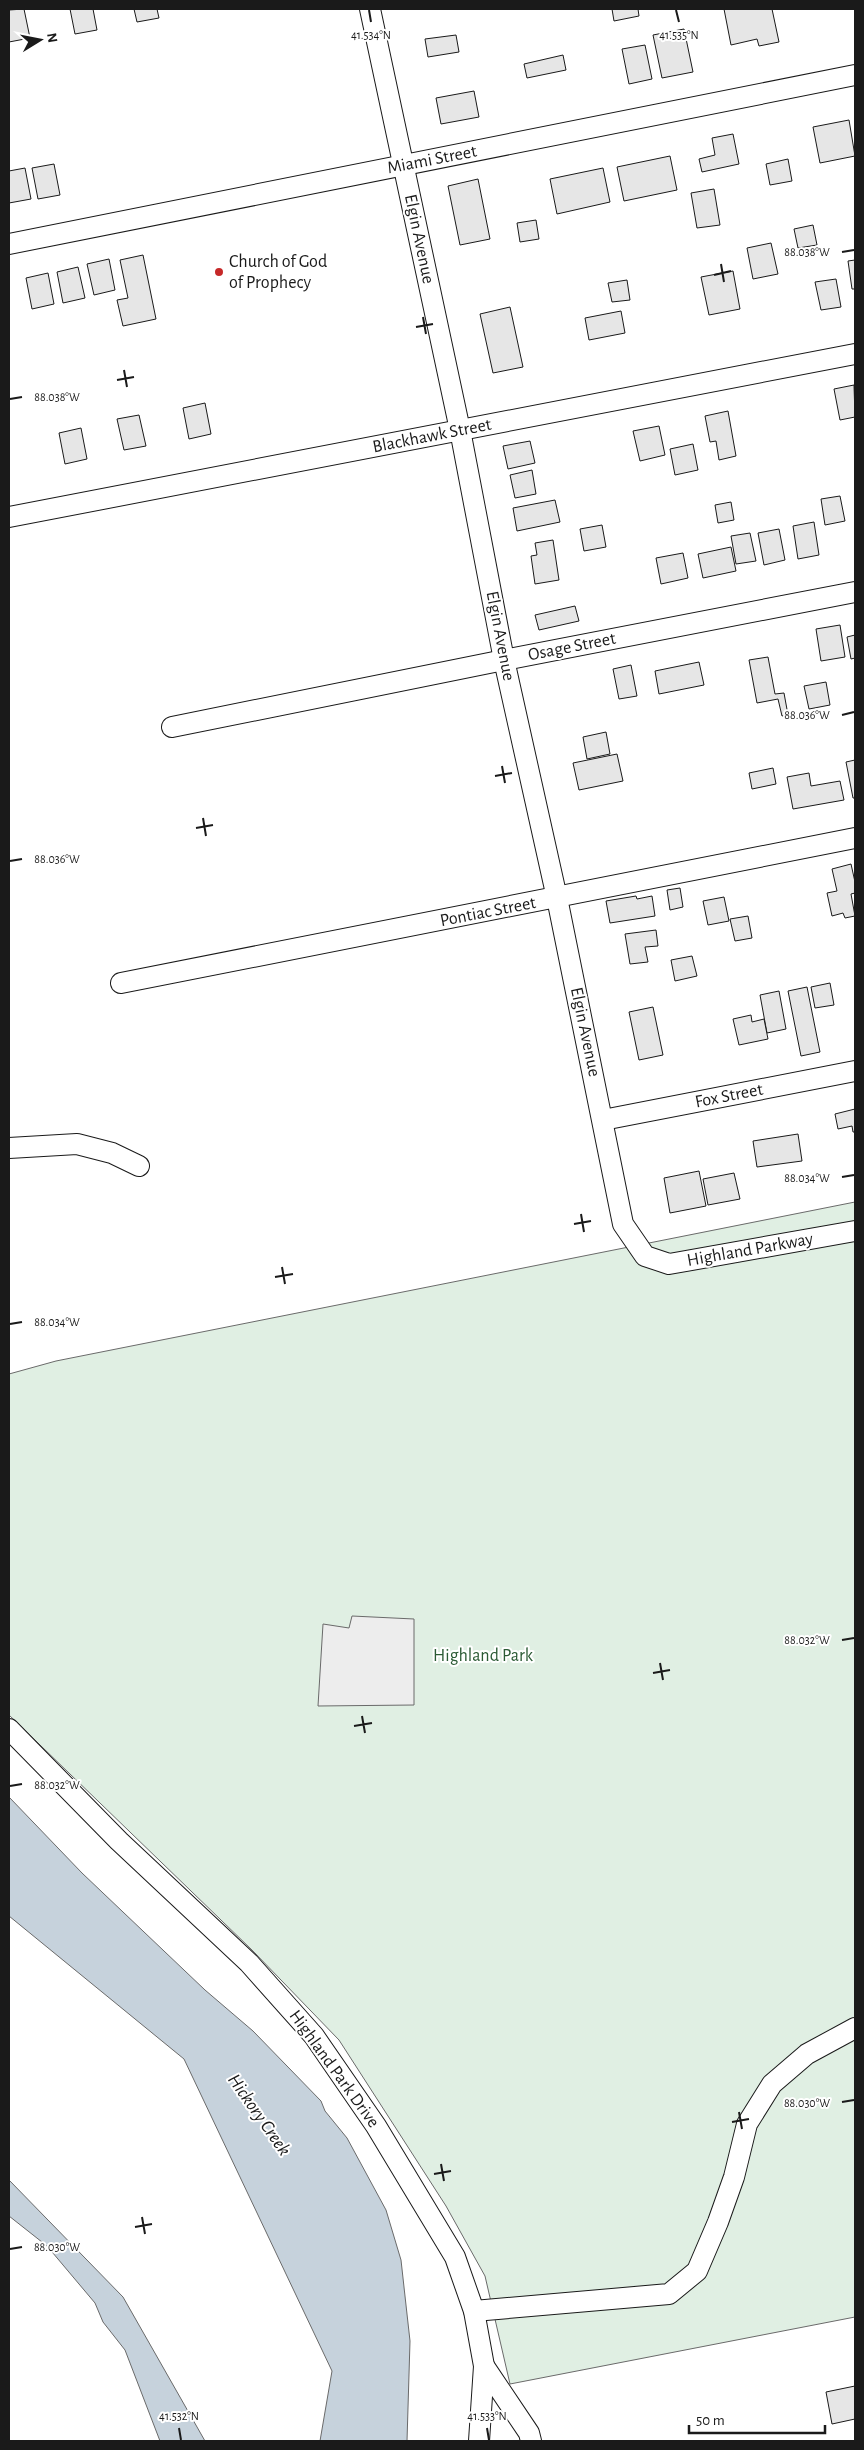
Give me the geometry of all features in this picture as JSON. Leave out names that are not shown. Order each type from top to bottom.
[{"type":"street","name":"Elgin Avenue","points":[[370,9],[460,430],[504,660],[557,898],[623,1224],[645,1256]]},
{"type":"street","name":"Miami Street","points":[[9,244],[855,75]]},
{"type":"street","name":"Blackhawk Street","points":[[9,517],[855,354]]},
{"type":"street","name":"Osage Street","points":[[172,727],[855,592]]},
{"type":"street","name":"Pontiac Street","points":[[121,983],[855,838]]},
{"type":"street","name":"Fox Street","points":[[603,1120],[855,1071]]},
{"type":"street","points":[[9,1148],[77,1144],[112,1153],[139,1166]]},
{"type":"street","name":"Highland Parkway","points":[[645,1256],[668,1264],[855,1231]]},
{"type":"street","name":"Highland Park Drive","points":[[9,1729],[119,1841],[249,1963],[314,2036],[376,2126],[455,2257],[474,2311],[484,2366],[479,2441]]},
{"type":"street","points":[[474,2311],[668,2294],[697,2271],[718,2222],[734,2177],[747,2124],[772,2084],[808,2054],[855,2028]]},
{"type":"street","points":[[484,2366],[529,2433],[531,2441]]},
{"type":"green space","name":"Highland Park","points":[[855,1202],[855,2317],[510,2384],[485,2276],[446,2206],[339,2040],[252,1950],[9,1715],[9,1374],[56,1361]]},
{"type":"shaded area","points":[[352,1616],[414,1619],[414,1705],[318,1706],[323,1624],[349,1628]]},
{"type":"water","name":"Hickory Creek","points":[[9,1797],[82,1873],[205,1990],[253,2031],[321,2101],[325,2111],[347,2138],[386,2210],[401,2260],[410,2341],[407,2441],[320,2441],[332,2371],[184,2059],[9,1916]]},
{"type":"water","points":[[9,2180],[123,2297],[205,2441],[160,2441],[125,2350],[103,2322],[95,2303],[47,2246],[9,2216]]},
{"type":"building","points":[[24,9],[30,38],[9,42],[9,10]]},
{"type":"building","points":[[70,9],[93,9],[97,30],[75,34]]},
{"type":"building","points":[[134,9],[157,9],[159,18],[137,22]]},
{"type":"building","points":[[612,9],[638,9],[639,16],[614,21]]},
{"type":"building","points":[[724,9],[772,9],[779,42],[759,46],[757,39],[731,45]]},
{"type":"building","points":[[684,29],[693,72],[662,78],[653,35]]},
{"type":"building","points":[[456,35],[459,52],[428,57],[425,39]]},
{"type":"building","points":[[645,45],[652,79],[629,84],[622,49]]},
{"type":"building","points":[[563,55],[566,70],[527,78],[524,64]]},
{"type":"building","points":[[474,91],[479,117],[441,124],[436,98]]},
{"type":"building","points":[[849,120],[855,156],[820,163],[813,127]]},
{"type":"building","points":[[733,134],[739,164],[702,172],[699,159],[715,155],[712,138]]},
{"type":"building","points":[[670,156],[677,190],[624,201],[617,167]]},
{"type":"building","points":[[788,159],[792,181],[770,185],[766,164]]},
{"type":"building","points":[[54,164],[60,195],[38,199],[32,168]]},
{"type":"building","points":[[25,168],[31,199],[9,203],[9,171]]},
{"type":"building","points":[[603,168],[610,202],[557,214],[550,179]]},
{"type":"building","points":[[478,179],[490,239],[460,245],[448,186]]},
{"type":"building","points":[[714,189],[720,225],[697,228],[691,193]]},
{"type":"building","points":[[536,220],[539,239],[520,242],[517,223]]},
{"type":"building","points":[[813,225],[817,245],[798,248],[794,229]]},
{"type":"building","points":[[771,243],[778,274],[753,279],[747,248]]},
{"type":"building","points":[[143,255],[156,319],[123,326],[117,300],[128,298],[120,260]]},
{"type":"building","points":[[109,259],[115,290],[94,295],[87,264]]},
{"type":"building","points":[[855,260],[855,289],[852,289],[848,261]]},
{"type":"building","points":[[78,267],[85,298],[63,303],[57,272]]},
{"type":"building","points":[[733,271],[740,309],[709,315],[701,277]]},
{"type":"building","points":[[48,273],[54,304],[32,309],[26,278]]},
{"type":"building","points":[[836,279],[841,307],[821,310],[815,282]]},
{"type":"building","points":[[627,280],[630,300],[612,302],[608,283]]},
{"type":"building","points":[[510,307],[523,367],[493,373],[480,314]]},
{"type":"building","points":[[621,311],[625,333],[589,340],[585,318]]},
{"type":"building","points":[[854,385],[855,417],[840,420],[834,389]]},
{"type":"building","points":[[205,403],[211,434],[189,439],[183,408]]},
{"type":"building","points":[[728,411],[736,456],[719,460],[716,441],[710,442],[705,416]]},
{"type":"building","points":[[139,415],[146,446],[124,450],[117,419]]},
{"type":"building","points":[[659,426],[665,455],[640,461],[633,431]]},
{"type":"building","points":[[81,428],[87,459],[65,464],[59,433]]},
{"type":"building","points":[[530,441],[535,463],[508,469],[503,446]]},
{"type":"building","points":[[693,444],[698,470],[675,475],[670,449]]},
{"type":"building","points":[[532,470],[536,494],[515,498],[510,475]]},
{"type":"building","points":[[840,496],[845,521],[825,525],[821,499]]},
{"type":"building","points":[[555,500],[560,522],[517,531],[513,508]]},
{"type":"building","points":[[731,502],[734,520],[718,523],[715,505]]},
{"type":"building","points":[[814,522],[819,555],[798,559],[793,526]]},
{"type":"building","points":[[602,525],[606,547],[584,551],[580,529]]},
{"type":"building","points":[[779,529],[785,560],[764,565],[758,533]]},
{"type":"building","points":[[750,533],[756,561],[736,564],[731,536]]},
{"type":"building","points":[[553,540],[559,580],[535,584],[531,556],[537,555],[535,543]]},
{"type":"building","points":[[731,547],[736,571],[703,578],[698,554]]},
{"type":"building","points":[[683,553],[688,578],[661,584],[656,558]]},
{"type":"building","points":[[575,606],[579,621],[539,630],[535,615]]},
{"type":"building","points":[[840,625],[845,657],[821,661],[816,629]]},
{"type":"building","points":[[855,635],[855,658],[851,659],[847,637]]},
{"type":"building","points":[[768,657],[775,694],[784,693],[788,715],[782,716],[778,699],[757,703],[749,660]]},
{"type":"building","points":[[699,662],[704,685],[659,694],[655,671]]},
{"type":"building","points":[[631,665],[637,696],[619,699],[613,669]]},
{"type":"building","points":[[826,682],[830,705],[809,709],[804,686]]},
{"type":"building","points":[[606,732],[610,754],[587,759],[583,737]]},
{"type":"building","points":[[617,754],[623,781],[579,790],[573,763]]},
{"type":"building","points":[[855,760],[855,798],[853,798],[846,762]]},
{"type":"building","points":[[773,768],[776,784],[752,789],[749,773]]},
{"type":"building","points":[[809,773],[811,786],[840,781],[844,800],[793,809],[787,777]]},
{"type":"building","points":[[851,864],[855,882],[855,893],[851,894],[855,916],[845,918],[843,913],[832,916],[827,893],[837,891],[832,869]]},
{"type":"building","points":[[680,888],[683,907],[670,910],[667,890]]},
{"type":"building","points":[[636,896],[637,899],[652,896],[655,916],[610,923],[606,901]]},
{"type":"building","points":[[724,897],[729,921],[708,925],[703,901]]},
{"type":"building","points":[[748,916],[752,938],[735,941],[730,919]]},
{"type":"building","points":[[656,930],[658,946],[645,947],[648,962],[630,964],[625,934]]},
{"type":"building","points":[[692,956],[697,976],[675,981],[671,960]]},
{"type":"building","points":[[830,983],[834,1005],[815,1008],[811,987]]},
{"type":"building","points":[[807,987],[820,1052],[801,1056],[788,991]]},
{"type":"building","points":[[779,991],[786,1029],[767,1033],[760,995]]},
{"type":"building","points":[[653,1007],[663,1055],[639,1060],[629,1012]]},
{"type":"building","points":[[751,1015],[752,1022],[764,1019],[768,1039],[739,1045],[733,1019]]},
{"type":"building","points":[[855,1109],[855,1132],[853,1132],[852,1126],[838,1129],[835,1114]]},
{"type":"building","points":[[798,1134],[802,1161],[757,1167],[753,1141]]},
{"type":"building","points":[[699,1171],[706,1206],[670,1213],[664,1178]]},
{"type":"building","points":[[734,1173],[740,1199],[708,1205],[703,1179]]},
{"type":"building","points":[[855,2386],[855,2419],[832,2424],[826,2392]]},
{"type":"place","name":"Church of God of Prophecy","points":[[219,272]]}]
